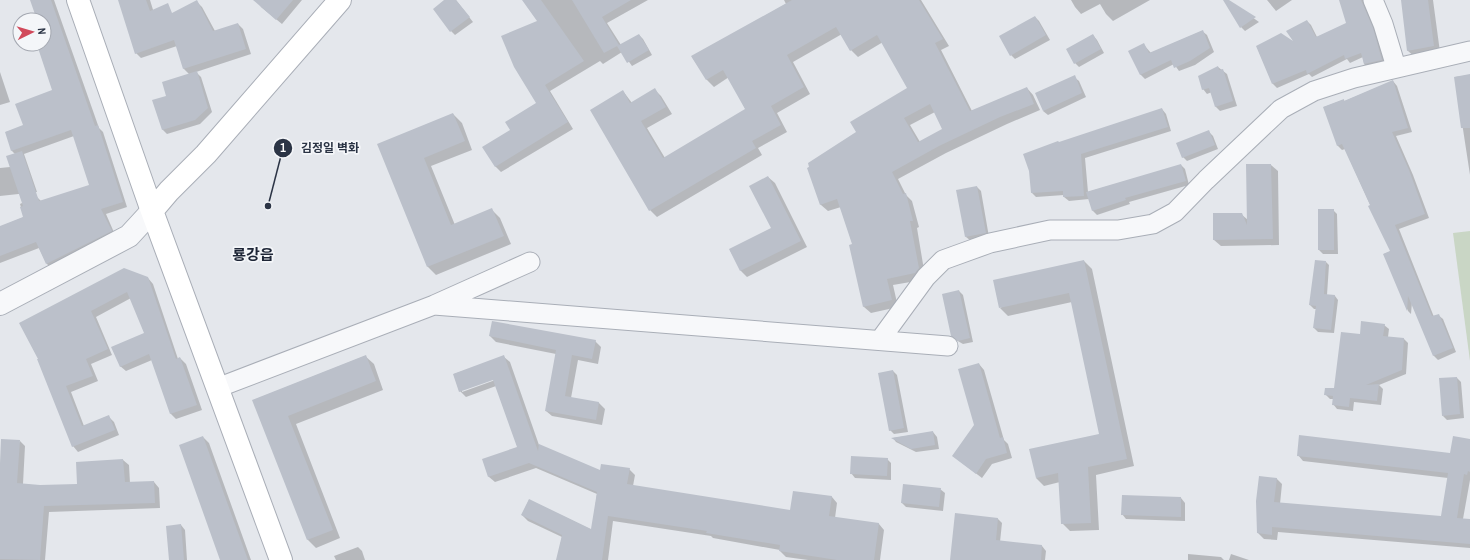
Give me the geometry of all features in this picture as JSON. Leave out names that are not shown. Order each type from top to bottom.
[{"type":"main road","points":[[78,0],[152,211],[281,560]]},
{"type":"main road","points":[[152,211],[169,191],[206,154],[340,0]]},
{"type":"street","points":[[1373,0],[1383,24],[1396,68]]},
{"type":"street","points":[[880,340],[926,277],[943,260],[990,243],[1050,230],[1118,230],[1153,224],[1175,212],[1206,180],[1281,110],[1314,91],[1354,78],[1470,51]]},
{"type":"street","points":[[0,304],[129,236],[152,211]]},
{"type":"street","points":[[217,388],[434,305],[530,262]]},
{"type":"street","points":[[434,305],[948,346]]},
{"type":"green space","points":[[1470,231],[1470,361],[1453,233]]},
{"type":"building","points":[[30,0],[51,0],[95,126],[98,125],[123,202],[101,209],[112,231],[46,264],[36,242],[0,256],[0,226],[23,217],[20,207],[23,206],[6,156],[22,151],[39,201],[89,185],[71,130],[11,151],[5,132],[23,125],[15,104],[52,90],[39,52],[52,52],[52,12],[34,12]]},
{"type":"building","points":[[118,0],[146,0],[150,11],[168,3],[172,13],[197,0],[213,31],[238,23],[246,49],[183,69],[174,40],[135,54]]},
{"type":"building","points":[[253,0],[293,0],[276,20]]},
{"type":"building","points":[[444,0],[456,0],[470,17],[450,32],[433,9]]},
{"type":"building","points":[[522,0],[541,0],[584,61],[545,85],[568,122],[495,167],[482,147],[510,130],[505,122],[536,103],[514,67],[501,36],[537,21]]},
{"type":"building","points":[[572,0],[631,0],[602,17],[619,45],[604,53]]},
{"type":"building","points":[[792,0],[919,0],[943,39],[935,43],[970,111],[1027,87],[1034,104],[1000,117],[939,146],[892,172],[903,194],[906,193],[913,221],[910,221],[919,268],[915,273],[887,279],[892,300],[863,307],[849,245],[852,244],[837,199],[820,205],[807,168],[809,167],[808,163],[856,132],[850,122],[907,88],[877,35],[850,51],[836,27],[787,55],[804,87],[771,106],[781,125],[752,141],[756,148],[649,211],[590,110],[623,90],[630,103],[655,88],[666,107],[641,121],[663,158],[745,109],[723,70],[706,80],[691,56]],"holes":[[[930,104],[942,129],[918,142],[904,118]]]},
{"type":"building","points":[[1223,0],[1229,0],[1256,17],[1240,28]]},
{"type":"building","points":[[1339,0],[1361,0],[1373,28],[1382,60],[1364,64],[1361,53],[1345,59],[1344,55],[1307,74],[1306,70],[1272,84],[1256,46],[1281,33],[1293,41],[1286,31],[1307,20],[1316,37],[1346,23]]},
{"type":"building","points":[[1401,0],[1428,0],[1434,46],[1407,51]]},
{"type":"building","points":[[1035,16],[1046,35],[1010,56],[999,36]]},
{"type":"building","points":[[1203,30],[1210,48],[1190,61],[1174,68],[1171,60],[1140,75],[1128,51],[1144,43],[1149,53]]},
{"type":"building","points":[[639,34],[649,50],[627,63],[617,46]]},
{"type":"building","points":[[1093,34],[1101,49],[1074,64],[1066,49]]},
{"type":"building","points":[[1218,66],[1219,70],[1223,69],[1233,101],[1215,107],[1209,88],[1202,90],[1198,76]]},
{"type":"building","points":[[197,71],[208,108],[195,120],[162,130],[152,100],[166,96],[162,82]]},
{"type":"building","points":[[1470,74],[1470,128],[1461,128],[1454,77]]},
{"type":"building","points":[[1075,75],[1082,93],[1043,111],[1035,93]]},
{"type":"building","points":[[1393,80],[1408,128],[1392,132],[1409,170],[1425,214],[1395,225],[1432,316],[1439,314],[1453,348],[1433,356],[1408,296],[1407,311],[1383,254],[1390,251],[1368,206],[1370,205],[1342,144],[1337,146],[1323,107],[1344,99],[1344,101]]},
{"type":"building","points":[[1162,108],[1168,127],[1081,154],[1084,196],[1063,197],[1063,191],[1031,193],[1029,171],[1023,154],[1058,141],[1059,142]]},
{"type":"building","points":[[453,113],[465,141],[424,158],[451,225],[492,208],[504,236],[427,267],[377,144]]},
{"type":"building","points":[[1209,130],[1215,145],[1182,158],[1176,143]]},
{"type":"building","points":[[1181,164],[1186,181],[1125,198],[1126,200],[1092,211],[1086,192]]},
{"type":"building","points":[[1246,164],[1271,164],[1273,239],[1213,240],[1213,213],[1242,213],[1247,225]]},
{"type":"building","points":[[768,176],[801,241],[740,271],[729,249],[771,228],[749,186]]},
{"type":"building","points":[[977,186],[986,233],[965,237],[956,190]]},
{"type":"building","points":[[1318,209],[1334,209],[1334,250],[1318,250]]},
{"type":"building","points":[[1084,260],[1127,459],[1088,467],[1091,523],[1061,524],[1058,473],[1036,478],[1029,449],[1099,434],[1069,293],[999,308],[993,280]]},
{"type":"building","points":[[1315,260],[1326,261],[1324,294],[1335,295],[1331,330],[1313,328],[1316,306],[1309,305]]},
{"type":"building","points":[[124,268],[148,277],[176,359],[180,357],[197,405],[170,414],[149,354],[120,367],[111,347],[144,333],[127,292],[91,311],[108,349],[86,359],[93,376],[66,386],[82,426],[109,415],[115,430],[72,447],[38,359],[19,323]]},
{"type":"building","points":[[959,290],[970,338],[958,341],[951,336],[942,294]]},
{"type":"building","points":[[492,321],[596,340],[592,359],[572,355],[565,396],[599,402],[596,420],[545,411],[556,350],[489,336]]},
{"type":"building","points":[[1361,321],[1385,324],[1383,336],[1404,338],[1402,370],[1366,385],[1379,384],[1377,401],[1350,398],[1349,407],[1332,405],[1333,396],[1324,395],[1325,388],[1334,388],[1341,332],[1360,334]]},
{"type":"building","points":[[366,355],[376,381],[288,416],[333,530],[307,540],[252,400]]},
{"type":"building","points":[[504,355],[538,451],[539,444],[600,470],[601,464],[630,468],[627,484],[790,510],[793,491],[832,496],[829,516],[879,523],[874,560],[837,560],[779,551],[780,545],[706,533],[707,531],[608,516],[602,560],[556,560],[562,535],[521,515],[529,499],[591,529],[597,492],[529,463],[488,477],[482,459],[517,447],[493,380],[459,392],[453,374]]},
{"type":"building","points":[[979,363],[1000,438],[1003,437],[1007,453],[986,459],[976,474],[952,456],[974,425],[958,369]]},
{"type":"building","points":[[893,370],[904,428],[889,431],[878,373]]},
{"type":"building","points":[[1457,377],[1460,414],[1442,416],[1439,378]]},
{"type":"building","points":[[933,431],[935,445],[911,449],[891,438]]},
{"type":"building","points":[[1299,435],[1450,453],[1453,436],[1470,439],[1470,472],[1468,471],[1467,475],[1464,474],[1457,518],[1470,519],[1470,544],[1272,527],[1272,535],[1257,533],[1256,501],[1259,476],[1277,478],[1274,502],[1441,516],[1448,473],[1297,456]]},
{"type":"building","points":[[203,436],[248,560],[220,560],[179,445]]},
{"type":"building","points":[[1,439],[20,440],[17,483],[40,485],[77,484],[76,462],[123,459],[125,482],[154,481],[155,503],[44,506],[40,560],[0,559]]},
{"type":"building","points":[[851,456],[888,458],[887,476],[850,474]]},
{"type":"building","points":[[903,484],[941,488],[939,507],[901,503]]},
{"type":"building","points":[[1122,495],[1181,497],[1181,517],[1121,515]]},
{"type":"building","points":[[955,513],[998,518],[996,540],[1042,545],[1041,560],[950,560]]},
{"type":"building","points":[[181,524],[184,560],[169,560],[166,526]]},
{"type":"place","name":"김정일 벽화","points":[[268,206]]},
{"type":"district","name":"룡강읍","points":[[253,254]]}]
